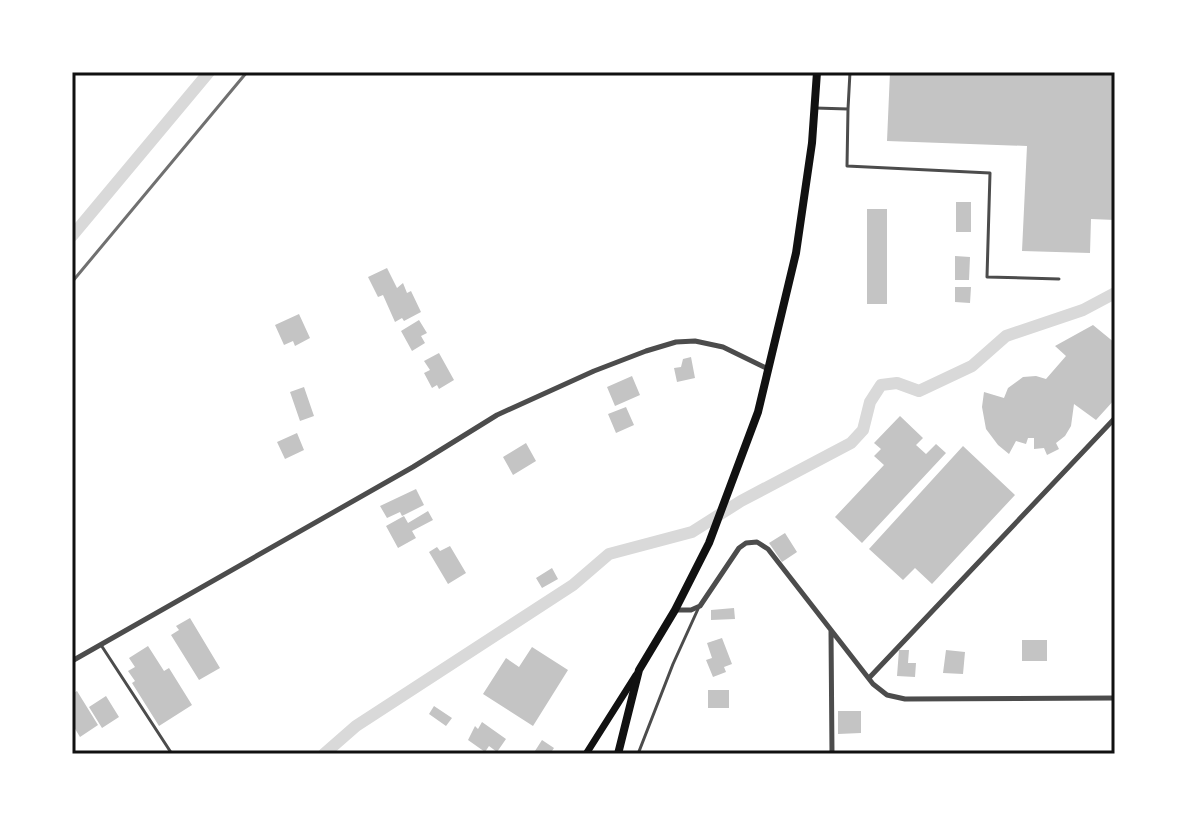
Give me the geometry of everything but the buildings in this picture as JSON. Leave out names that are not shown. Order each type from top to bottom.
[{"type":"main road","points":[[586,754],[675,610],[703,557],[749,439],[796,253],[817,72]]},
{"type":"main road","points":[[618,754],[639,670]]},
{"type":"street","points":[[72,661],[401,474],[497,415],[603,367],[662,346],[695,341],[723,347],[769,369]]},
{"type":"street","points":[[869,678],[1115,418]]},
{"type":"street","points":[[675,610],[691,610],[700,606],[739,548],[749,542],[757,542],[768,549],[884,694],[901,699],[1115,698]]},
{"type":"street","points":[[831,630],[832,754]]},
{"type":"lane","points":[[850,72],[847,166],[990,173],[987,277],[1059,279]]},
{"type":"lane","points":[[815,108],[848,109]]},
{"type":"lane","points":[[638,754],[673,664],[700,606]]},
{"type":"lane","points":[[101,645],[172,754]]},
{"type":"waterway","points":[[72,236],[209,72]]},
{"type":"waterway","points":[[324,754],[356,726],[573,585],[609,554],[692,532],[741,501],[851,443],[863,430],[870,402],[881,385],[897,383],[919,391],[972,366],[1006,336],[1083,310],[1115,293]]},
{"type":"railway","points":[[72,282],[247,72]]}]
